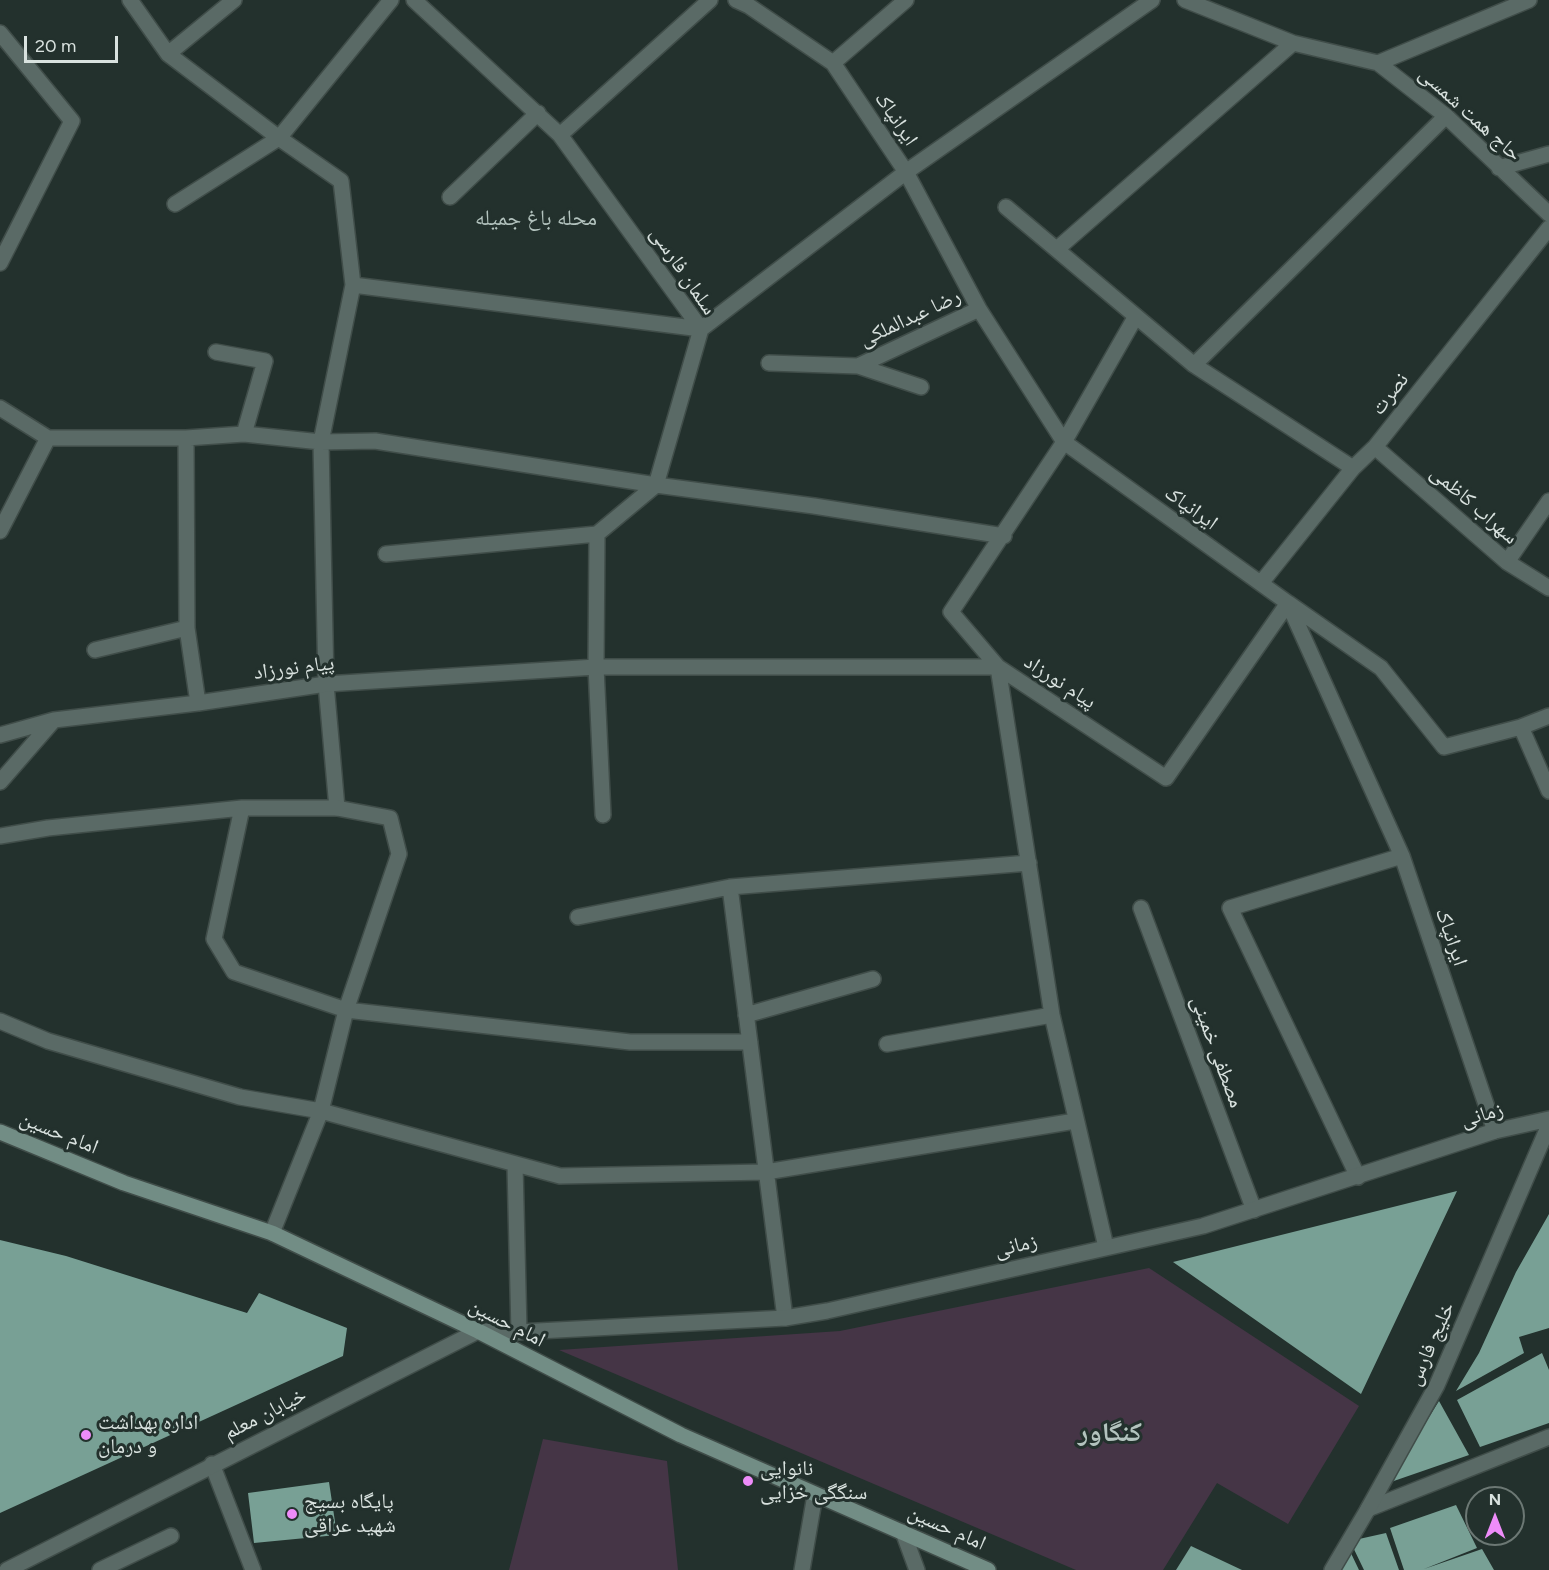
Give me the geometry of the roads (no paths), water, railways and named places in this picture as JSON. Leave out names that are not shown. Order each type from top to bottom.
[{"type":"main road","name":"امام حسین","points":[[0,1132],[124,1183],[273,1233],[478,1331],[681,1435],[988,1570]]},
{"type":"street","points":[[130,0],[168,54],[279,138],[341,181],[353,285],[321,442],[326,684],[337,808]]},
{"type":"street","points":[[168,54],[234,0]]},
{"type":"street","points":[[175,204],[279,138],[391,0]]},
{"type":"street","name":"سلمان فارسی","points":[[414,0],[560,135],[701,329],[656,485]]},
{"type":"street","points":[[560,135],[710,0]]},
{"type":"street","points":[[833,63],[906,0]]},
{"type":"street","points":[[353,285],[701,329],[906,172],[1152,0]]},
{"type":"street","name":"حاج همت شمسی","points":[[1185,0],[1293,43],[1378,63],[1446,116],[1549,214]]},
{"type":"street","points":[[1378,63],[1526,0]]},
{"type":"street","name":"ایرانپاک","points":[[747,2],[833,63],[906,172],[979,309],[1064,442],[1288,603],[1402,856],[1495,1131]]},
{"type":"street","points":[[0,33],[72,121],[0,263]]},
{"type":"street","points":[[1057,249],[1293,43]]},
{"type":"street","points":[[450,197],[538,113]]},
{"type":"street","points":[[1194,365],[1446,116]]},
{"type":"street","points":[[1499,168],[1549,153]]},
{"type":"street","points":[[1006,207],[1194,365],[1353,468]]},
{"type":"street","name":"نصرت","points":[[1261,583],[1353,468],[1375,447],[1549,228]]},
{"type":"street","name":"رضا عبدالملکی","points":[[858,366],[979,309]]},
{"type":"street","points":[[1106,1248],[1052,1015],[998,667],[951,612],[1004,536],[1064,442],[1136,316]]},
{"type":"street","points":[[216,352],[265,361],[244,434]]},
{"type":"street","name":"رضا عبدالملکی","points":[[769,363],[858,366],[921,387]]},
{"type":"street","points":[[0,408],[48,438],[186,438],[244,434],[321,442],[375,441],[1004,536]]},
{"type":"street","points":[[0,531],[48,438]]},
{"type":"street","points":[[186,438],[187,628],[198,703]]},
{"type":"street","name":"سهراب کاظمی","points":[[1375,447],[1507,562],[1549,588]]},
{"type":"street","points":[[386,554],[597,534],[656,485]]},
{"type":"street","points":[[1507,562],[1549,501]]},
{"type":"street","points":[[597,534],[596,667],[603,815]]},
{"type":"street","points":[[1288,603],[1381,668],[1444,747],[1521,728],[1549,716]]},
{"type":"street","name":"پیام نورزاد","points":[[0,735],[54,720],[198,703],[326,684],[596,667],[998,667],[1166,778],[1288,603]]},
{"type":"street","points":[[95,650],[187,628]]},
{"type":"street","points":[[0,782],[54,720]]},
{"type":"street","points":[[1521,728],[1549,791]]},
{"type":"street","points":[[242,808],[214,939],[234,972],[346,1010],[630,1042],[750,1042]]},
{"type":"street","points":[[0,836],[48,828],[242,808],[337,808],[390,818],[399,854],[346,1010],[321,1111],[273,1233]]},
{"type":"street","points":[[1358,1177],[1230,908],[1402,856]]},
{"type":"street","points":[[578,917],[730,887],[1029,863]]},
{"type":"street","points":[[730,887],[785,1318]]},
{"type":"street","name":"مصطفی خمینی","points":[[1141,908],[1254,1210]]},
{"type":"street","points":[[746,1015],[873,979]]},
{"type":"street","points":[[887,1044],[1052,1015]]},
{"type":"street","points":[[0,1021],[48,1041],[240,1097],[321,1111],[560,1176],[766,1172],[1075,1121]]},
{"type":"street","name":"زمانی","points":[[478,1331],[519,1332],[785,1318],[827,1311],[1203,1226],[1495,1131],[1549,1119]]},
{"type":"street","name":"خلیج فارس","points":[[1332,1570],[1437,1385],[1549,1125]]},
{"type":"street","points":[[516,1165],[519,1332]]},
{"type":"street","name":"خیابان معلم","points":[[6,1570],[478,1331]]},
{"type":"street","points":[[1368,1509],[1549,1437]]},
{"type":"street","points":[[212,1464],[253,1570]]},
{"type":"street","points":[[802,1570],[815,1495]]},
{"type":"street","points":[[903,1532],[917,1570]]},
{"type":"street","points":[[100,1570],[171,1536]]},
{"type":"place","name":"اداره بهداشت و درمان","points":[[86,1435]]},
{"type":"place","name":"نانوایی سنگگی خزایی","points":[[748,1481]]},
{"type":"place","name":"پایگاه بسیج شهید عراقی","points":[[292,1514]]},
{"type":"district","name":"محله باغ‌ جمیله","points":[[536,219]]},
{"type":"district","name":"کنگاور","points":[[1110,1433]]}]
